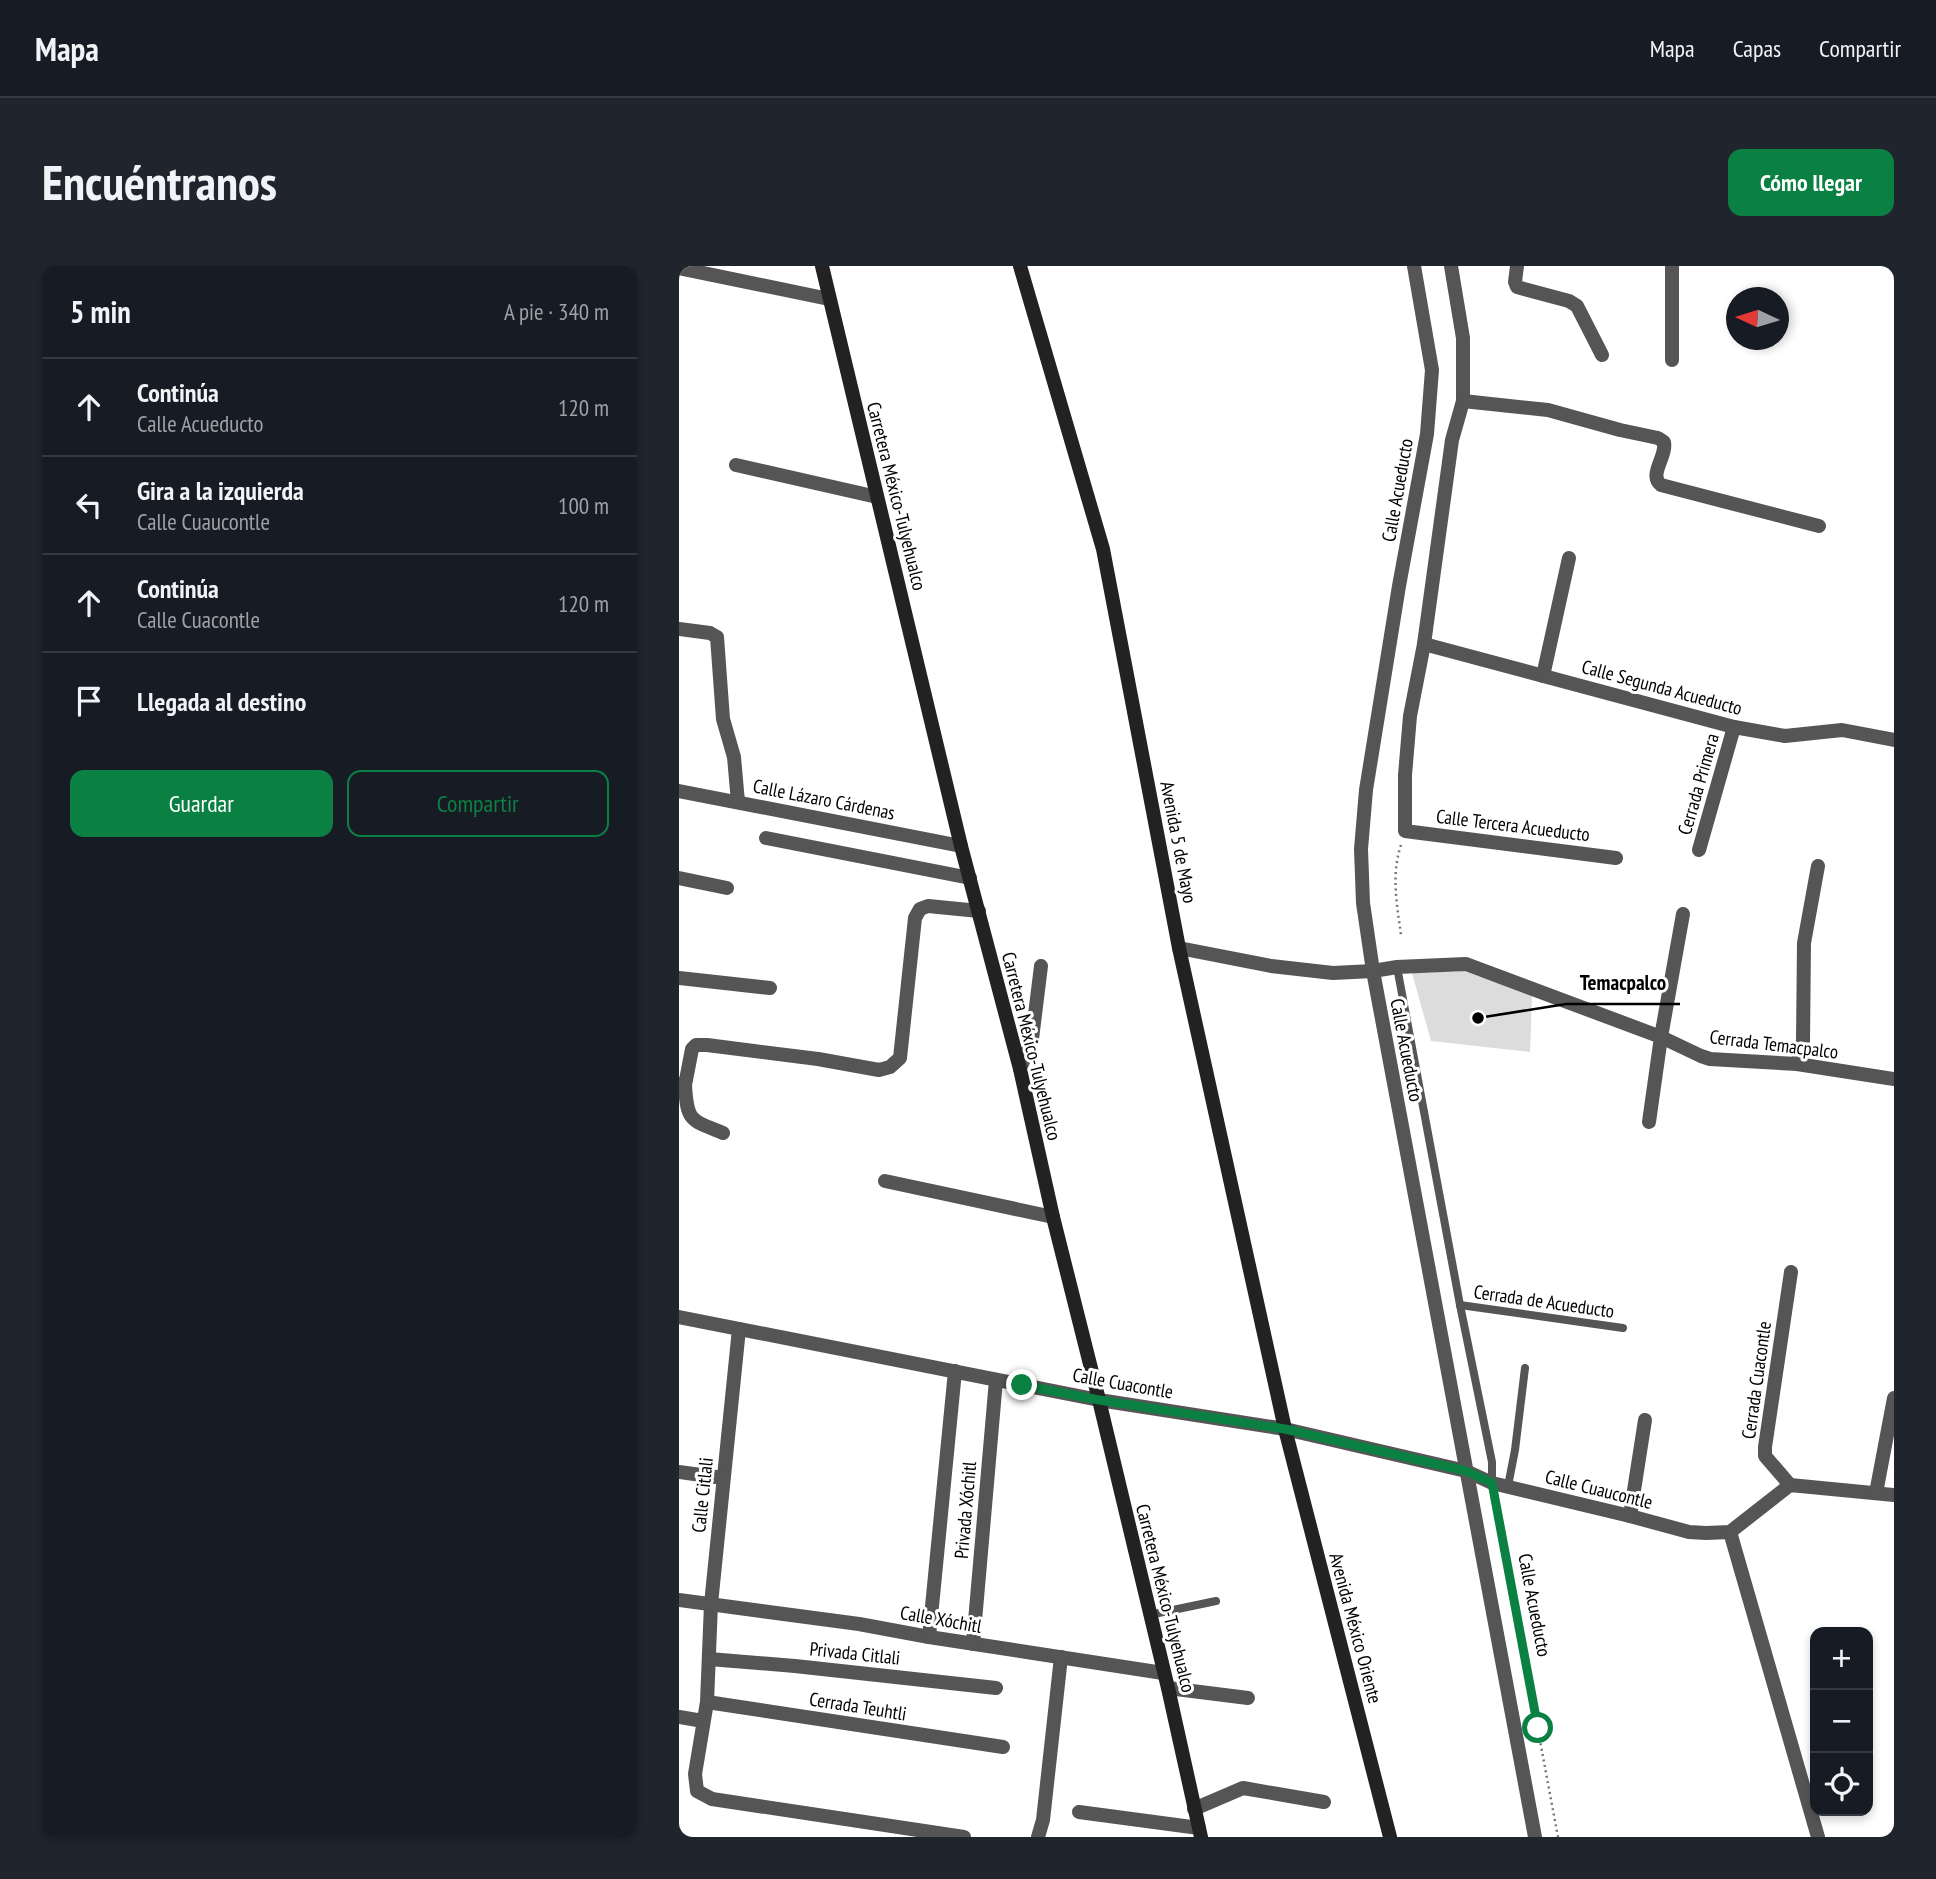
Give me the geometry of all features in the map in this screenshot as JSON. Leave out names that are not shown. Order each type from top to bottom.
[{"type":"main road","name":"Carretera México-Tulyehualco","points":[[822,266],[961,846],[1020,1069],[1200,1832]]},
{"type":"main road","name":"Avenida 5 de Mayo","points":[[1020,266],[1103,549],[1179,947],[1285,1429]]},
{"type":"main road","name":"Avenida México Oriente","points":[[1285,1429],[1390,1837]]},
{"type":"street","name":"Calle Acueducto","points":[[1414,266],[1432,370],[1427,434],[1366,790],[1361,849],[1363,903],[1373,971],[1535,1837]]},
{"type":"street","points":[[1405,831],[1405,775],[1411,716],[1424,645],[1448,463],[1463,401],[1463,338],[1451,266]]},
{"type":"street","points":[[1517,266],[1517,287],[1569,301],[1577,306],[1602,355]]},
{"type":"street","points":[[1672,266],[1672,360]]},
{"type":"street","points":[[679,268],[829,299]]},
{"type":"street","points":[[1463,401],[1548,411],[1658,438],[1664,442],[1665,450],[1655,477],[1661,485],[1819,526]]},
{"type":"street","points":[[736,465],[877,497]]},
{"type":"street","points":[[1543,676],[1569,558]]},
{"type":"street","points":[[679,629],[711,633],[717,637],[723,719],[734,757],[739,802]]},
{"type":"street","name":"Calle Segunda Acueducto","points":[[1424,645],[1734,727],[1785,736],[1842,730],[1894,740]]},
{"type":"street","name":"Cerrada Primera","points":[[1699,850],[1734,727]]},
{"type":"street","name":"Calle Lázaro Cárdenas","points":[[679,791],[961,846]]},
{"type":"street","name":"Calle Tercera Acueducto","points":[[1405,831],[1616,858]]},
{"type":"street","points":[[766,838],[970,878]]},
{"type":"street","points":[[1797,1064],[1803,1041],[1804,943],[1818,866]]},
{"type":"street","points":[[679,878],[727,888]]},
{"type":"street","points":[[723,1133],[694,1121],[688,1113],[682,1085],[692,1049],[697,1045],[707,1045],[818,1059],[879,1070],[891,1067],[900,1058],[915,918],[920,909],[928,906],[979,911]]},
{"type":"street","points":[[1649,1122],[1683,914]]},
{"type":"street","name":"Cerrada Temacpalco","points":[[1179,947],[1283,967],[1333,973],[1466,964],[1661,1037],[1710,1059],[1797,1064],[1894,1079]]},
{"type":"street","points":[[1020,1069],[1032,1039],[1041,966]]},
{"type":"street","points":[[679,978],[770,988]]},
{"type":"street","points":[[885,1181],[1053,1217]]},
{"type":"street","name":"Cerrada Cuacontle","points":[[1790,1485],[1765,1456],[1765,1447],[1791,1272]]},
{"type":"street","name":"Calle Cuacontle","points":[[679,1317],[1099,1400],[1285,1429]]},
{"type":"street","name":"Calle Citlali","points":[[739,1329],[711,1604],[707,1702],[695,1774],[697,1791],[712,1799],[964,1837]]},
{"type":"street","points":[[929,1637],[955,1371]]},
{"type":"street","name":"Privada Xóchitl","points":[[973,1644],[996,1380]]},
{"type":"street","points":[[1876,1493],[1894,1398]]},
{"type":"street","points":[[1630,1516],[1645,1420]]},
{"type":"street","name":"Calle Cuaucontle","points":[[1285,1429],[1466,1471],[1492,1483],[1689,1532],[1730,1532]]},
{"type":"street","points":[[679,1472],[723,1478]]},
{"type":"street","points":[[1818,1837],[1730,1532],[1790,1485],[1894,1495]]},
{"type":"street","name":"Calle Xóchitl","points":[[679,1600],[859,1624],[1163,1672]]},
{"type":"street","points":[[1038,1837],[1043,1820],[1061,1657]]},
{"type":"street","name":"Privada Citlali","points":[[709,1659],[996,1688]]},
{"type":"street","points":[[1168,1688],[1248,1698]]},
{"type":"street","name":"Cerrada Teuhtli","points":[[707,1702],[1003,1747]]},
{"type":"street","points":[[679,1717],[703,1721]]},
{"type":"street","points":[[1194,1809],[1243,1788],[1325,1802]]},
{"type":"street","points":[[1079,1812],[1200,1832]]},
{"type":"lane","name":"Calle Acueducto","points":[[1397,967],[1492,1462],[1492,1483]]},
{"type":"lane","name":"Cerrada de Acueducto","points":[[1461,1305],[1623,1328]]},
{"type":"lane","points":[[1508,1486],[1525,1368]]},
{"type":"lane","points":[[1149,1615],[1216,1601]]},
{"type":"path","points":[[1401,935],[1395,887],[1396,859],[1405,831]]},
{"type":"path","name":"Calle Acueducto","points":[[1492,1483],[1558,1837]]},
{"type":"shaded area","points":[[1464,971],[1532,995],[1530,1052],[1431,1041],[1412,973]]},
{"type":"place","name":"Temacpalco","points":[[1478,1018]]},
{"type":"route","points":[[1022,1385],[1285,1429],[1466,1471],[1492,1483],[1538,1728]]}]
